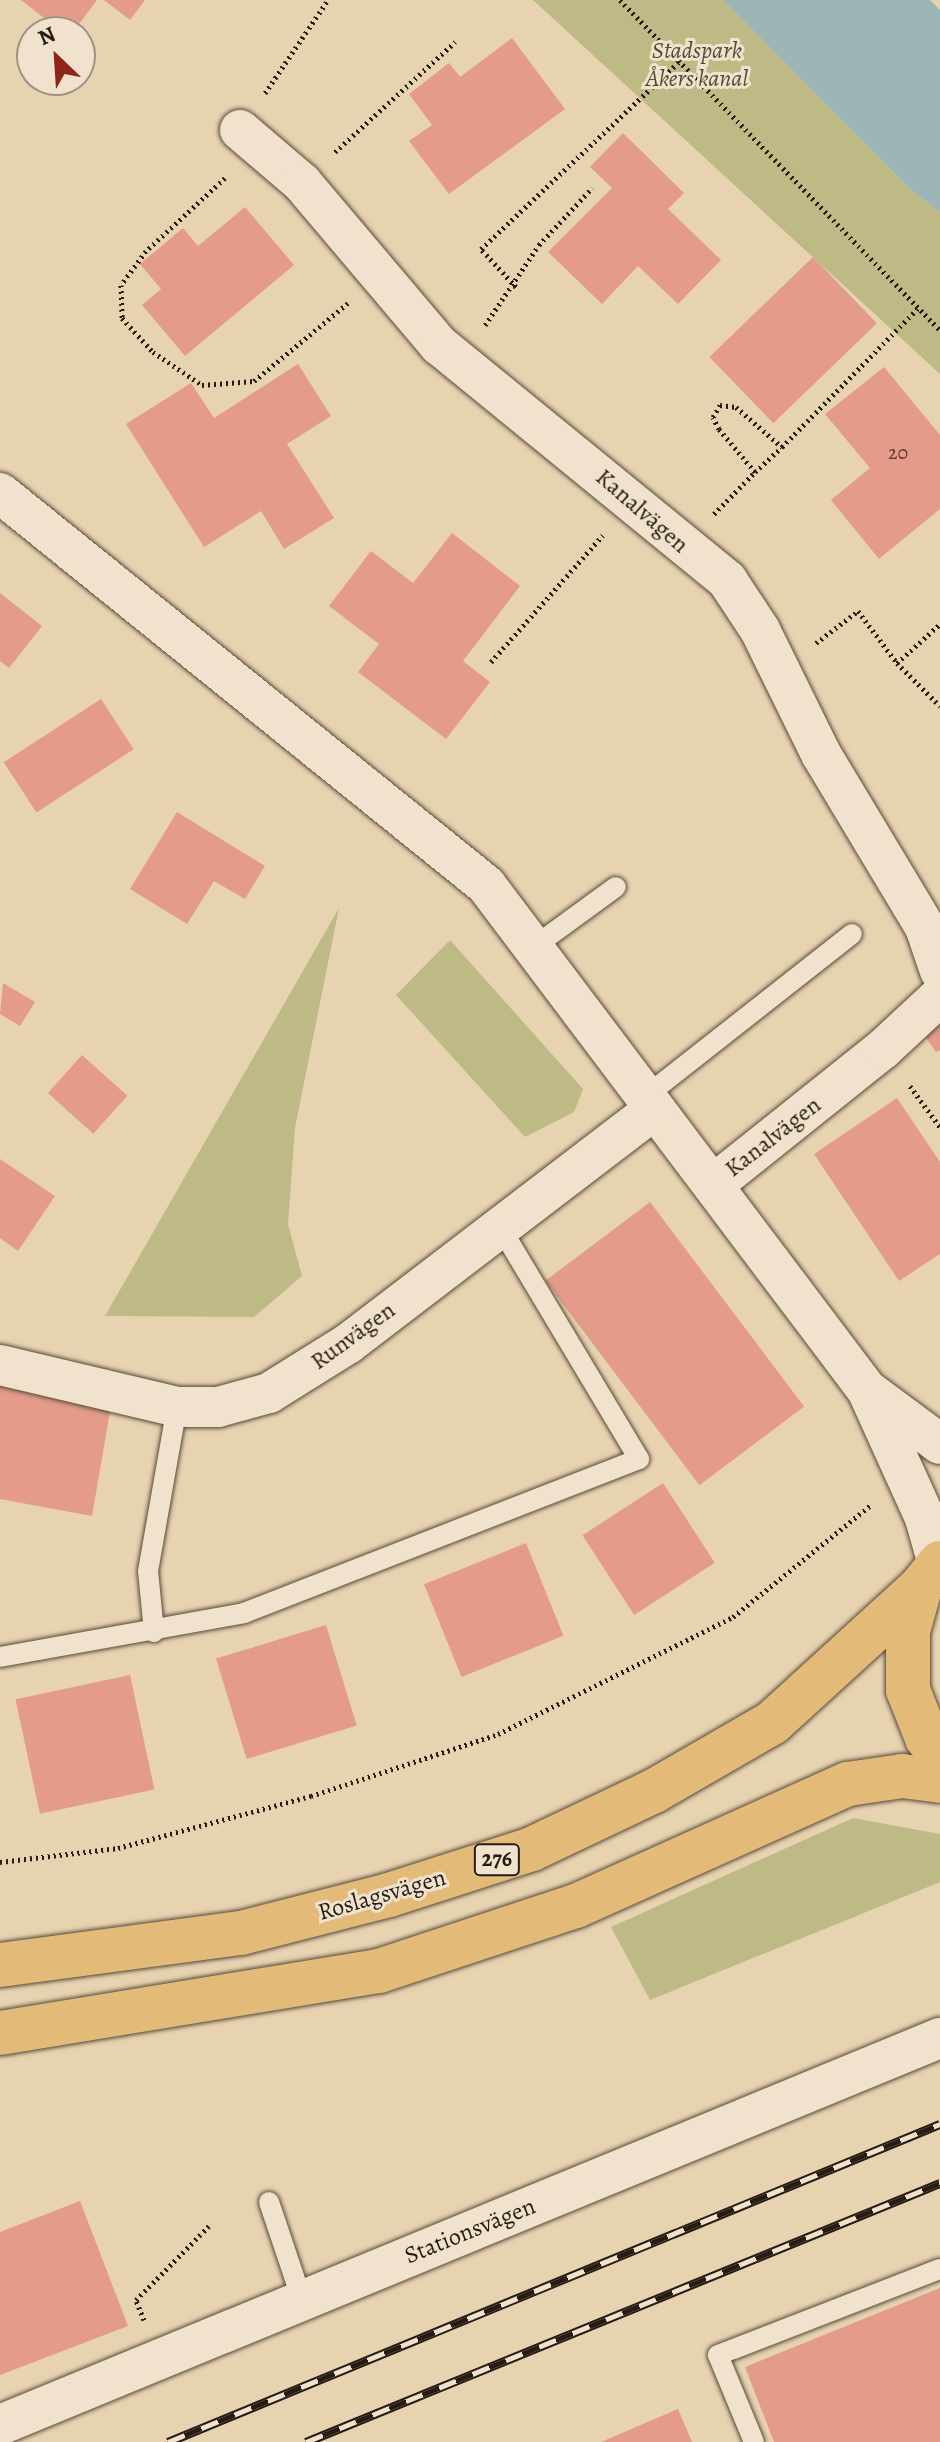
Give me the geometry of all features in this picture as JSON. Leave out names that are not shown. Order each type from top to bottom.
[{"type":"main road","points":[[933,1572],[908,1631],[908,1690],[927,1738],[940,1751]]},
{"type":"main road","name":"Roslagsvägen","points":[[0,1965],[241,1933],[389,1895],[532,1849],[654,1791],[772,1723],[933,1572]]},
{"type":"main road","points":[[0,2033],[379,1971],[576,1906],[848,1784],[902,1776],[940,1781]]},
{"type":"street","name":"Kanalvägen","points":[[247,137],[302,183],[439,345],[633,502],[692,556],[727,580],[781,670],[821,754],[925,927],[940,971]]},
{"type":"street","name":"Kanalvägen","points":[[0,493],[486,885],[867,1390],[905,1477],[933,1572]]},
{"type":"street","name":"Kanalvägen","points":[[714,1184],[883,1049],[940,996]]},
{"type":"street","name":"Runvägen","points":[[0,1365],[177,1407],[218,1407],[269,1393],[349,1343],[501,1228],[650,1102]]},
{"type":"street","name":"Kanalvägen","points":[[867,1390],[940,1444]]},
{"type":"street","name":"Stationsvägen","points":[[0,2425],[940,2038]]},
{"type":"lane","points":[[535,946],[616,887]]},
{"type":"lane","points":[[650,1102],[852,934]]},
{"type":"lane","points":[[0,1657],[154,1632],[244,1613],[639,1459],[501,1228]]},
{"type":"lane","points":[[154,1632],[148,1571],[177,1407]]},
{"type":"lane","points":[[269,2202],[302,2300]]},
{"type":"lane","points":[[754,2442],[718,2355],[940,2269]]},
{"type":"path","points":[[328,0],[211,193],[146,251],[121,285],[122,318],[153,352],[202,385],[254,381],[380,277]]},
{"type":"path","points":[[620,0],[940,330]]},
{"type":"path","points":[[302,183],[455,42]]},
{"type":"path","points":[[592,188],[539,245],[516,287],[481,249],[679,62]]},
{"type":"path","points":[[692,556],[708,519],[918,308]]},
{"type":"path","points":[[755,472],[719,429],[713,417],[720,405],[736,407],[782,447]]},
{"type":"path","points":[[491,662],[633,502]]},
{"type":"path","points":[[781,670],[858,611],[897,663],[940,706]]},
{"type":"path","points":[[897,663],[940,624]]},
{"type":"path","points":[[0,1862],[118,1848],[311,1796],[498,1734],[733,1617],[905,1477]]},
{"type":"path","points":[[161,2359],[136,2300],[211,2224]]},
{"type":"green space","name":"Stadspark Åkers kanal","points":[[533,0],[723,0],[909,188],[940,212],[940,374]]},
{"type":"green space","points":[[339,908],[295,1128],[288,1224],[302,1276],[254,1317],[105,1316]]},
{"type":"green space","points":[[450,940],[583,1089],[574,1112],[525,1137],[396,995]]},
{"type":"green space","points":[[853,1818],[940,1834],[940,1882],[650,2000],[611,1927]]},
{"type":"water","points":[[723,0],[930,0],[940,10],[940,212],[909,188]]},
{"type":"building","points":[[21,0],[97,0],[85,16],[42,16]]},
{"type":"building","points":[[104,0],[145,0],[130,20]]},
{"type":"building","points":[[512,38],[565,109],[449,194],[409,141],[432,125],[409,94],[449,63],[460,77]]},
{"type":"building","points":[[623,133],[684,193],[668,209],[721,260],[678,304],[638,266],[602,304],[548,252],[612,188],[590,167]]},
{"type":"building","points":[[245,207],[294,265],[185,356],[142,305],[161,289],[140,264],[183,228],[198,246]]},
{"type":"building","points":[[813,257],[877,323],[773,423],[709,357]]},
{"type":"building","points":[[298,364],[331,416],[287,444],[334,518],[284,549],[261,511],[204,547],[126,424],[191,383],[214,418]]},
{"type":"building","points":[[884,367],[940,435],[940,509],[879,559],[831,500],[870,468],[825,414]]},
{"type":"building","points":[[452,533],[520,586],[463,661],[490,682],[446,739],[358,672],[379,644],[329,606],[371,551],[413,583]]},
{"type":"building","points":[[0,593],[42,626],[9,668],[0,661]]},
{"type":"building","points":[[101,699],[134,749],[36,812],[4,762]]},
{"type":"building","points":[[177,812],[265,866],[245,899],[214,881],[187,924],[130,889]]},
{"type":"building","points":[[3,983],[35,1002],[20,1026],[0,1014]]},
{"type":"building","points":[[940,1013],[940,1050],[936,1052],[919,1027]]},
{"type":"building","points":[[82,1055],[127,1096],[93,1134],[48,1093]]},
{"type":"building","points":[[897,1098],[940,1162],[940,1254],[899,1281],[814,1154]]},
{"type":"building","points":[[0,1159],[55,1196],[18,1251],[0,1238]]},
{"type":"building","points":[[650,1202],[804,1406],[699,1485],[545,1281]]},
{"type":"building","points":[[0,1380],[112,1400],[92,1516],[0,1499]]},
{"type":"building","points":[[663,1483],[715,1563],[634,1615],[582,1535]]},
{"type":"building","points":[[526,1543],[563,1636],[461,1677],[424,1584]]},
{"type":"building","points":[[326,1625],[357,1725],[247,1759],[216,1659]]},
{"type":"building","points":[[130,1675],[154,1789],[40,1814],[16,1699]]},
{"type":"building","points":[[80,2201],[128,2326],[0,2375],[0,2232]]},
{"type":"building","points":[[940,2288],[940,2442],[774,2442],[745,2367]]},
{"type":"building","points":[[678,2409],[692,2442],[601,2442]]},
{"type":"railway","points":[[168,2442],[940,2124]]},
{"type":"railway","points":[[306,2442],[940,2183]]}]
